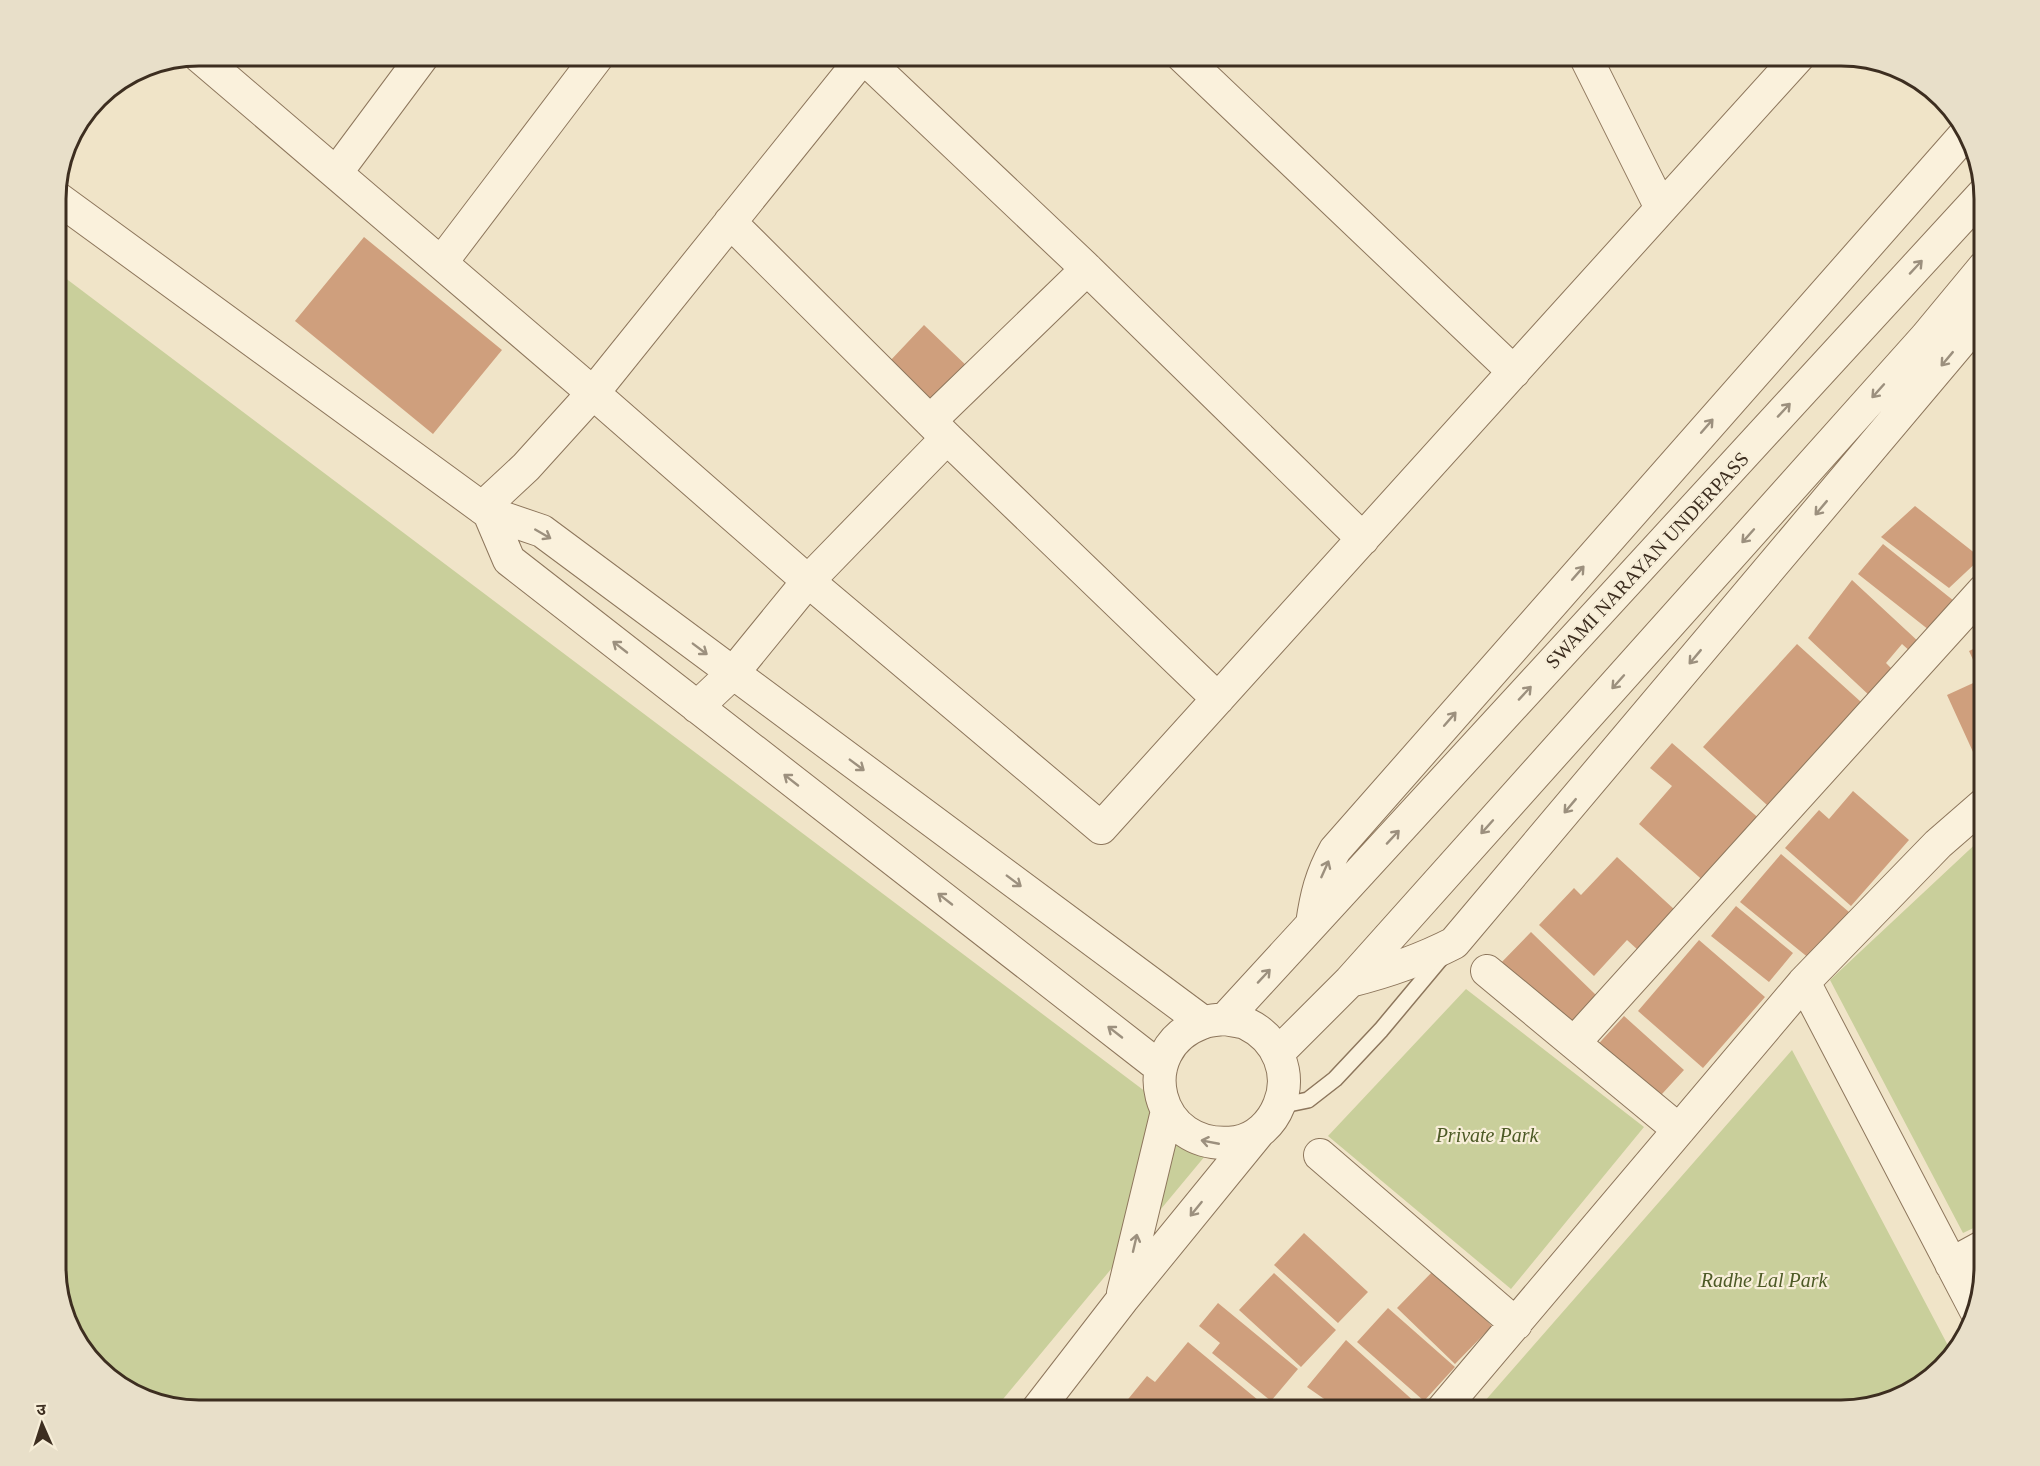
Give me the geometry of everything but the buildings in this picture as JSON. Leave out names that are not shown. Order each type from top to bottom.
[{"type":"street","points":[[211,66],[593,393],[808,581],[1101,828],[1790,66]]},
{"type":"street","points":[[336,173],[416,66]]},
{"type":"street","points":[[441,263],[590,66]]},
{"type":"street","points":[[486,510],[593,393],[855,66]]},
{"type":"street","points":[[874,66],[1087,268],[1363,539]]},
{"type":"street","points":[[1193,66],[1514,372]]},
{"type":"street","points":[[1590,66],[1661,208]]},
{"type":"street","points":[[1311,925],[1323,871],[1335,850],[1960,140]]},
{"type":"street","points":[[66,204],[486,510],[542,531],[734,674],[1214,1021]]},
{"type":"street","name":"SWAMI NARAYAN UNDERPASS","points":[[1214,1021],[1311,925],[1974,204]]},
{"type":"street","points":[[730,222],[938,430],[1218,699]]},
{"type":"street","points":[[697,707],[734,674],[808,581],[938,430],[1087,268]]},
{"type":"street","points":[[1278,1053],[1350,981],[1926,337],[1974,279]]},
{"type":"street","points":[[1350,981],[1375,975],[1428,956],[1454,943],[1974,327]]},
{"type":"street","points":[[486,510],[509,560],[1161,1068]]},
{"type":"street","points":[[1574,1043],[1974,601]]},
{"type":"street","points":[[1451,1400],[1804,982],[1938,844],[1974,813]]},
{"type":"street","points":[[1487,971],[1679,1130]]},
{"type":"street","points":[[1804,982],[1970,1299]]},
{"type":"street","points":[[1045,1400],[1122,1300],[1275,1115],[1279,1106],[1283,1095],[1284,1073],[1278,1053],[1264,1036],[1246,1024],[1214,1021],[1184,1033],[1169,1048],[1161,1068],[1160,1090],[1167,1111],[1180,1127],[1198,1139],[1220,1144],[1241,1141],[1260,1131]]},
{"type":"street","points":[[1122,1300],[1167,1111]]},
{"type":"street","points":[[1320,1155],[1516,1324]]},
{"type":"street","points":[[1951,1264],[1974,1251]]},
{"type":"lane","points":[[1279,1106],[1308,1100],[1335,1079],[1381,1030],[1454,943]]},
{"type":"green space","points":[[66,279],[1215,1144],[1002,1400],[199,1400],[182,1399],[157,1393],[125,1378],[99,1355],[88,1341],[76,1318],[66,1275]]},
{"type":"green space","points":[[1974,845],[1974,1228],[1963,1233],[1830,980]]},
{"type":"green space","name":"Private Park","points":[[1466,989],[1644,1127],[1511,1289],[1328,1136]]},
{"type":"green space","name":"Radhe Lal Park","points":[[1792,1050],[1948,1346],[1935,1361],[1907,1382],[1892,1390],[1858,1399],[1486,1400]]}]
